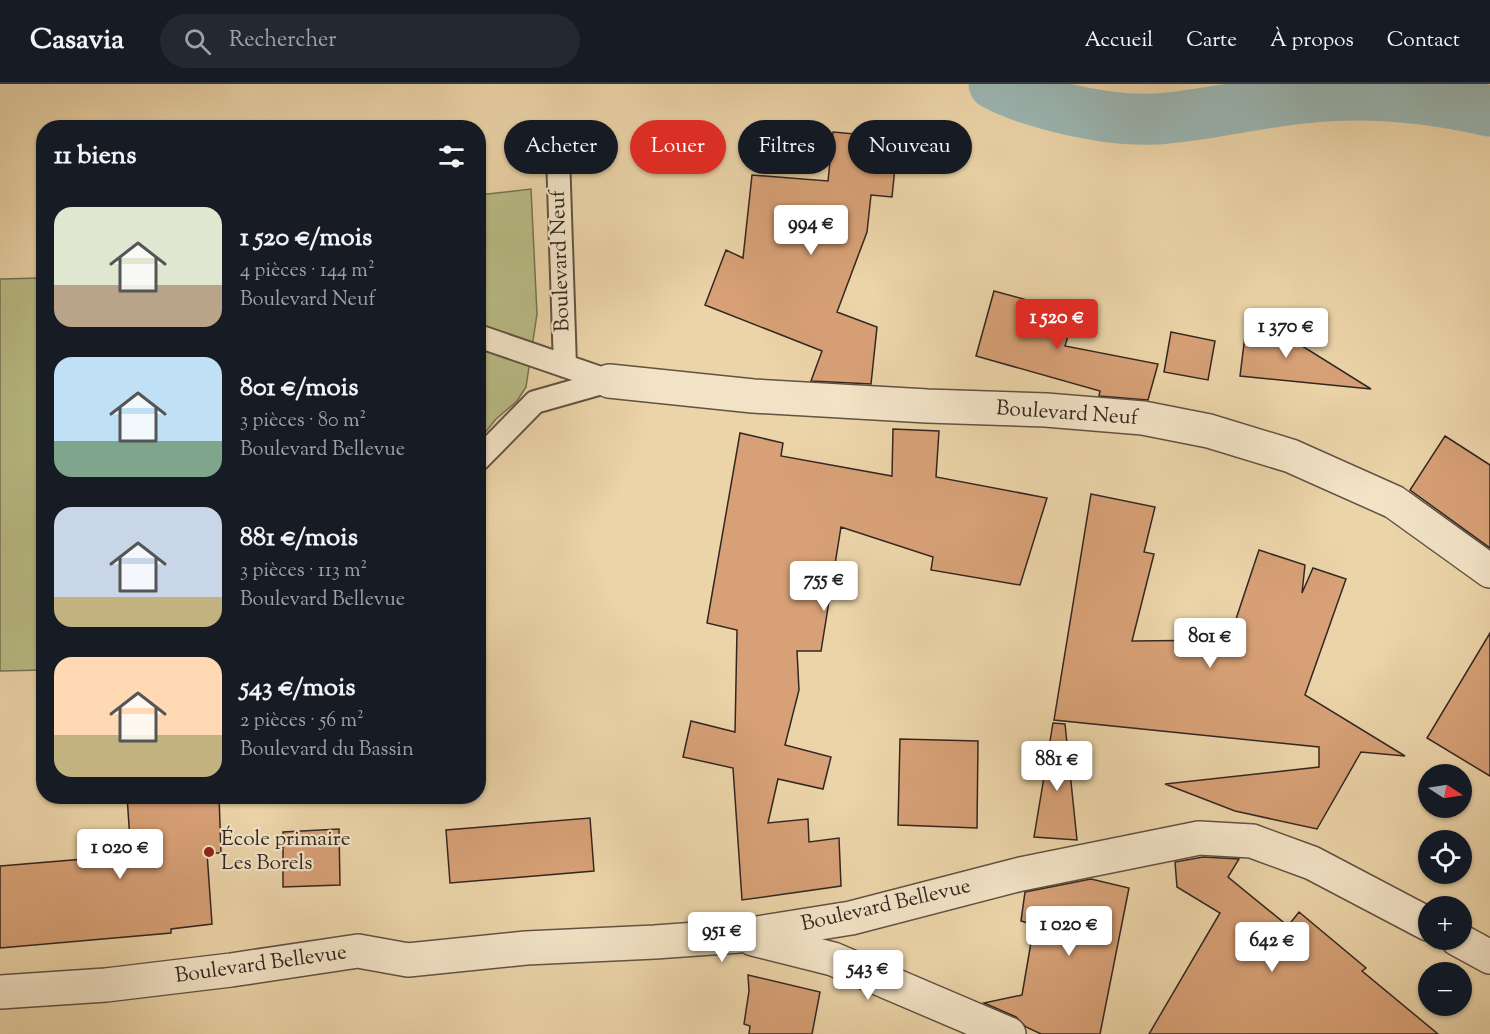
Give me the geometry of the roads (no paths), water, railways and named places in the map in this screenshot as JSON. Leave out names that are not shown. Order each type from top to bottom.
[{"type":"street","name":"Boulevard Neuf","points":[[609,381],[753,396],[1046,410],[1143,418],[1209,431],[1291,456],[1394,502],[1490,570]]},
{"type":"street","name":"Boulevard Bellevue","points":[[0,992],[118,983],[231,970],[358,951],[408,960],[526,948],[740,936],[851,918],[1021,874],[1199,838],[1252,841],[1312,863],[1418,919]]},
{"type":"street","points":[[740,936],[833,959],[1009,1034]]},
{"type":"street","points":[[1472,947],[1490,957]]},
{"type":"lane","name":"Boulevard Neuf","points":[[559,174],[565,366]]},
{"type":"lane","name":"Boulevard Neuf","points":[[486,339],[609,381]]},
{"type":"lane","name":"Boulevard Neuf","points":[[486,452],[535,402],[609,381]]},
{"type":"waterway","points":[[994,84],[1017,95],[1058,107],[1094,115],[1132,119],[1177,117],[1336,95],[1380,95],[1424,99],[1490,111]]},
{"type":"place","name":"École primaire Les Borels","points":[[209,852]]}]
